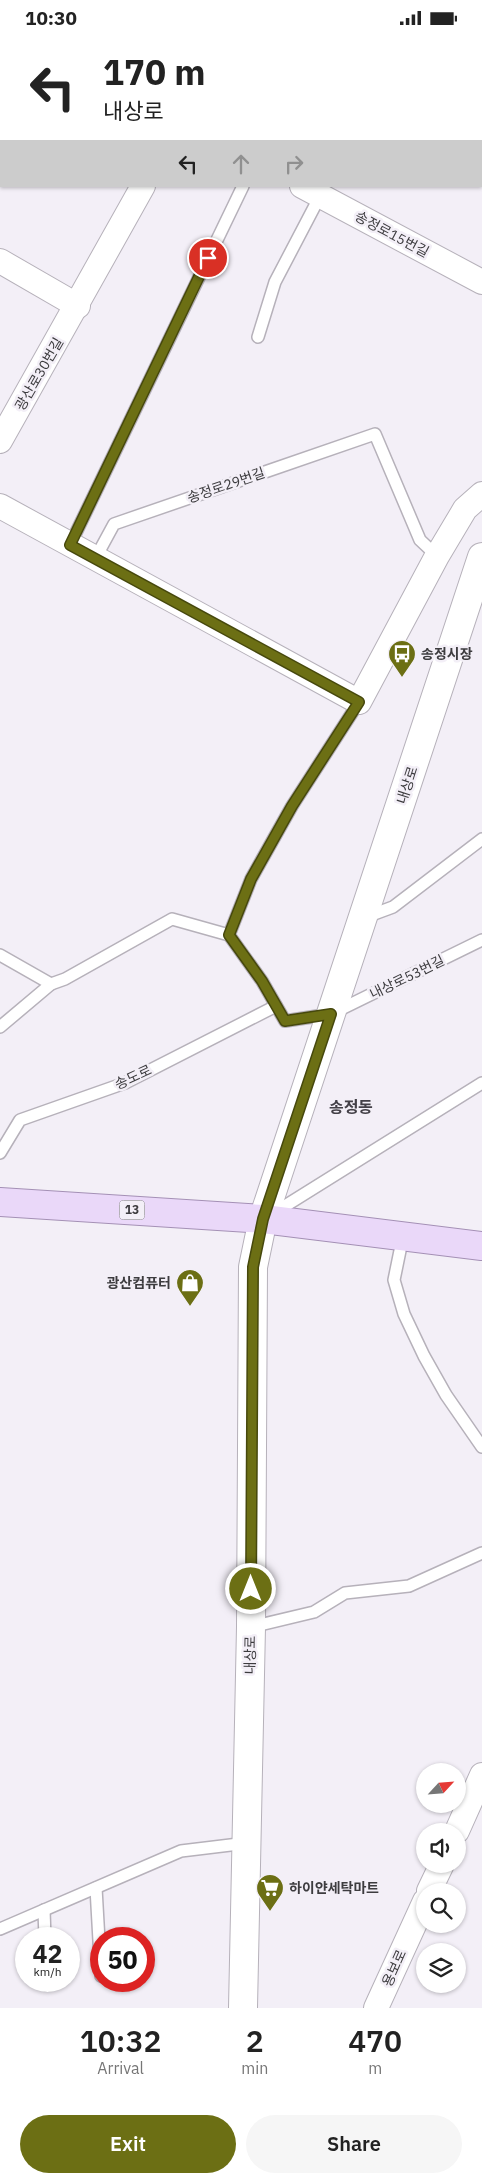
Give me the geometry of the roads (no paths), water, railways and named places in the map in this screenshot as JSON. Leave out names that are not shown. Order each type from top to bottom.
[{"type":"main road","name":"내상로","points":[[243,2008],[251,1627],[253,1267],[263,1219],[482,557]]},
{"type":"main road","name":"13","points":[[0,1202],[263,1219],[482,1245]]},
{"type":"street","name":"광산로30번길","points":[[0,441],[78,306],[142,187]]},
{"type":"street","name":"송정로15번길","points":[[311,191],[482,282]]},
{"type":"street","points":[[0,261],[78,306]]},
{"type":"street","points":[[0,505],[95,559],[359,702],[437,556],[465,509],[482,494]]},
{"type":"street","points":[[461,1823],[482,1775]]},
{"type":"street","name":"용보로","points":[[376,2008],[416,1921]]},
{"type":"lane","points":[[70,545],[242,187]]},
{"type":"lane","points":[[258,337],[275,282],[311,191]]},
{"type":"lane","name":"송정로29번길","points":[[95,559],[114,524],[375,434],[420,541],[437,556]]},
{"type":"lane","points":[[229,935],[251,879],[292,806],[359,702]]},
{"type":"lane","points":[[363,919],[393,907],[482,839]]},
{"type":"lane","points":[[0,1027],[51,984],[66,979],[172,919],[229,935],[262,981],[285,1021],[331,1014]]},
{"type":"lane","name":"내상로53번길","points":[[331,1014],[482,940]]},
{"type":"lane","points":[[0,955],[51,984]]},
{"type":"lane","name":"송도로","points":[[0,1153],[20,1119],[125,1083],[276,1006]]},
{"type":"lane","points":[[263,1219],[482,1083]]},
{"type":"lane","points":[[403,1236],[394,1280],[404,1314],[424,1356],[446,1395],[482,1447]]},
{"type":"lane","points":[[251,1627],[314,1612],[345,1593],[409,1586],[482,1553]]},
{"type":"lane","points":[[0,1929],[181,1851],[247,1843]]},
{"type":"lane","points":[[96,1888],[99,1927]]},
{"type":"lane","points":[[44,1910],[45,1927]]},
{"type":"place","name":"송정시장","points":[[402,678]]},
{"type":"place","name":"광산컴퓨터","points":[[190,1307]]},
{"type":"place","name":"하이얀세탁마트","points":[[270,1912]]},
{"type":"district","name":"송정동","points":[[351,1107]]}]
